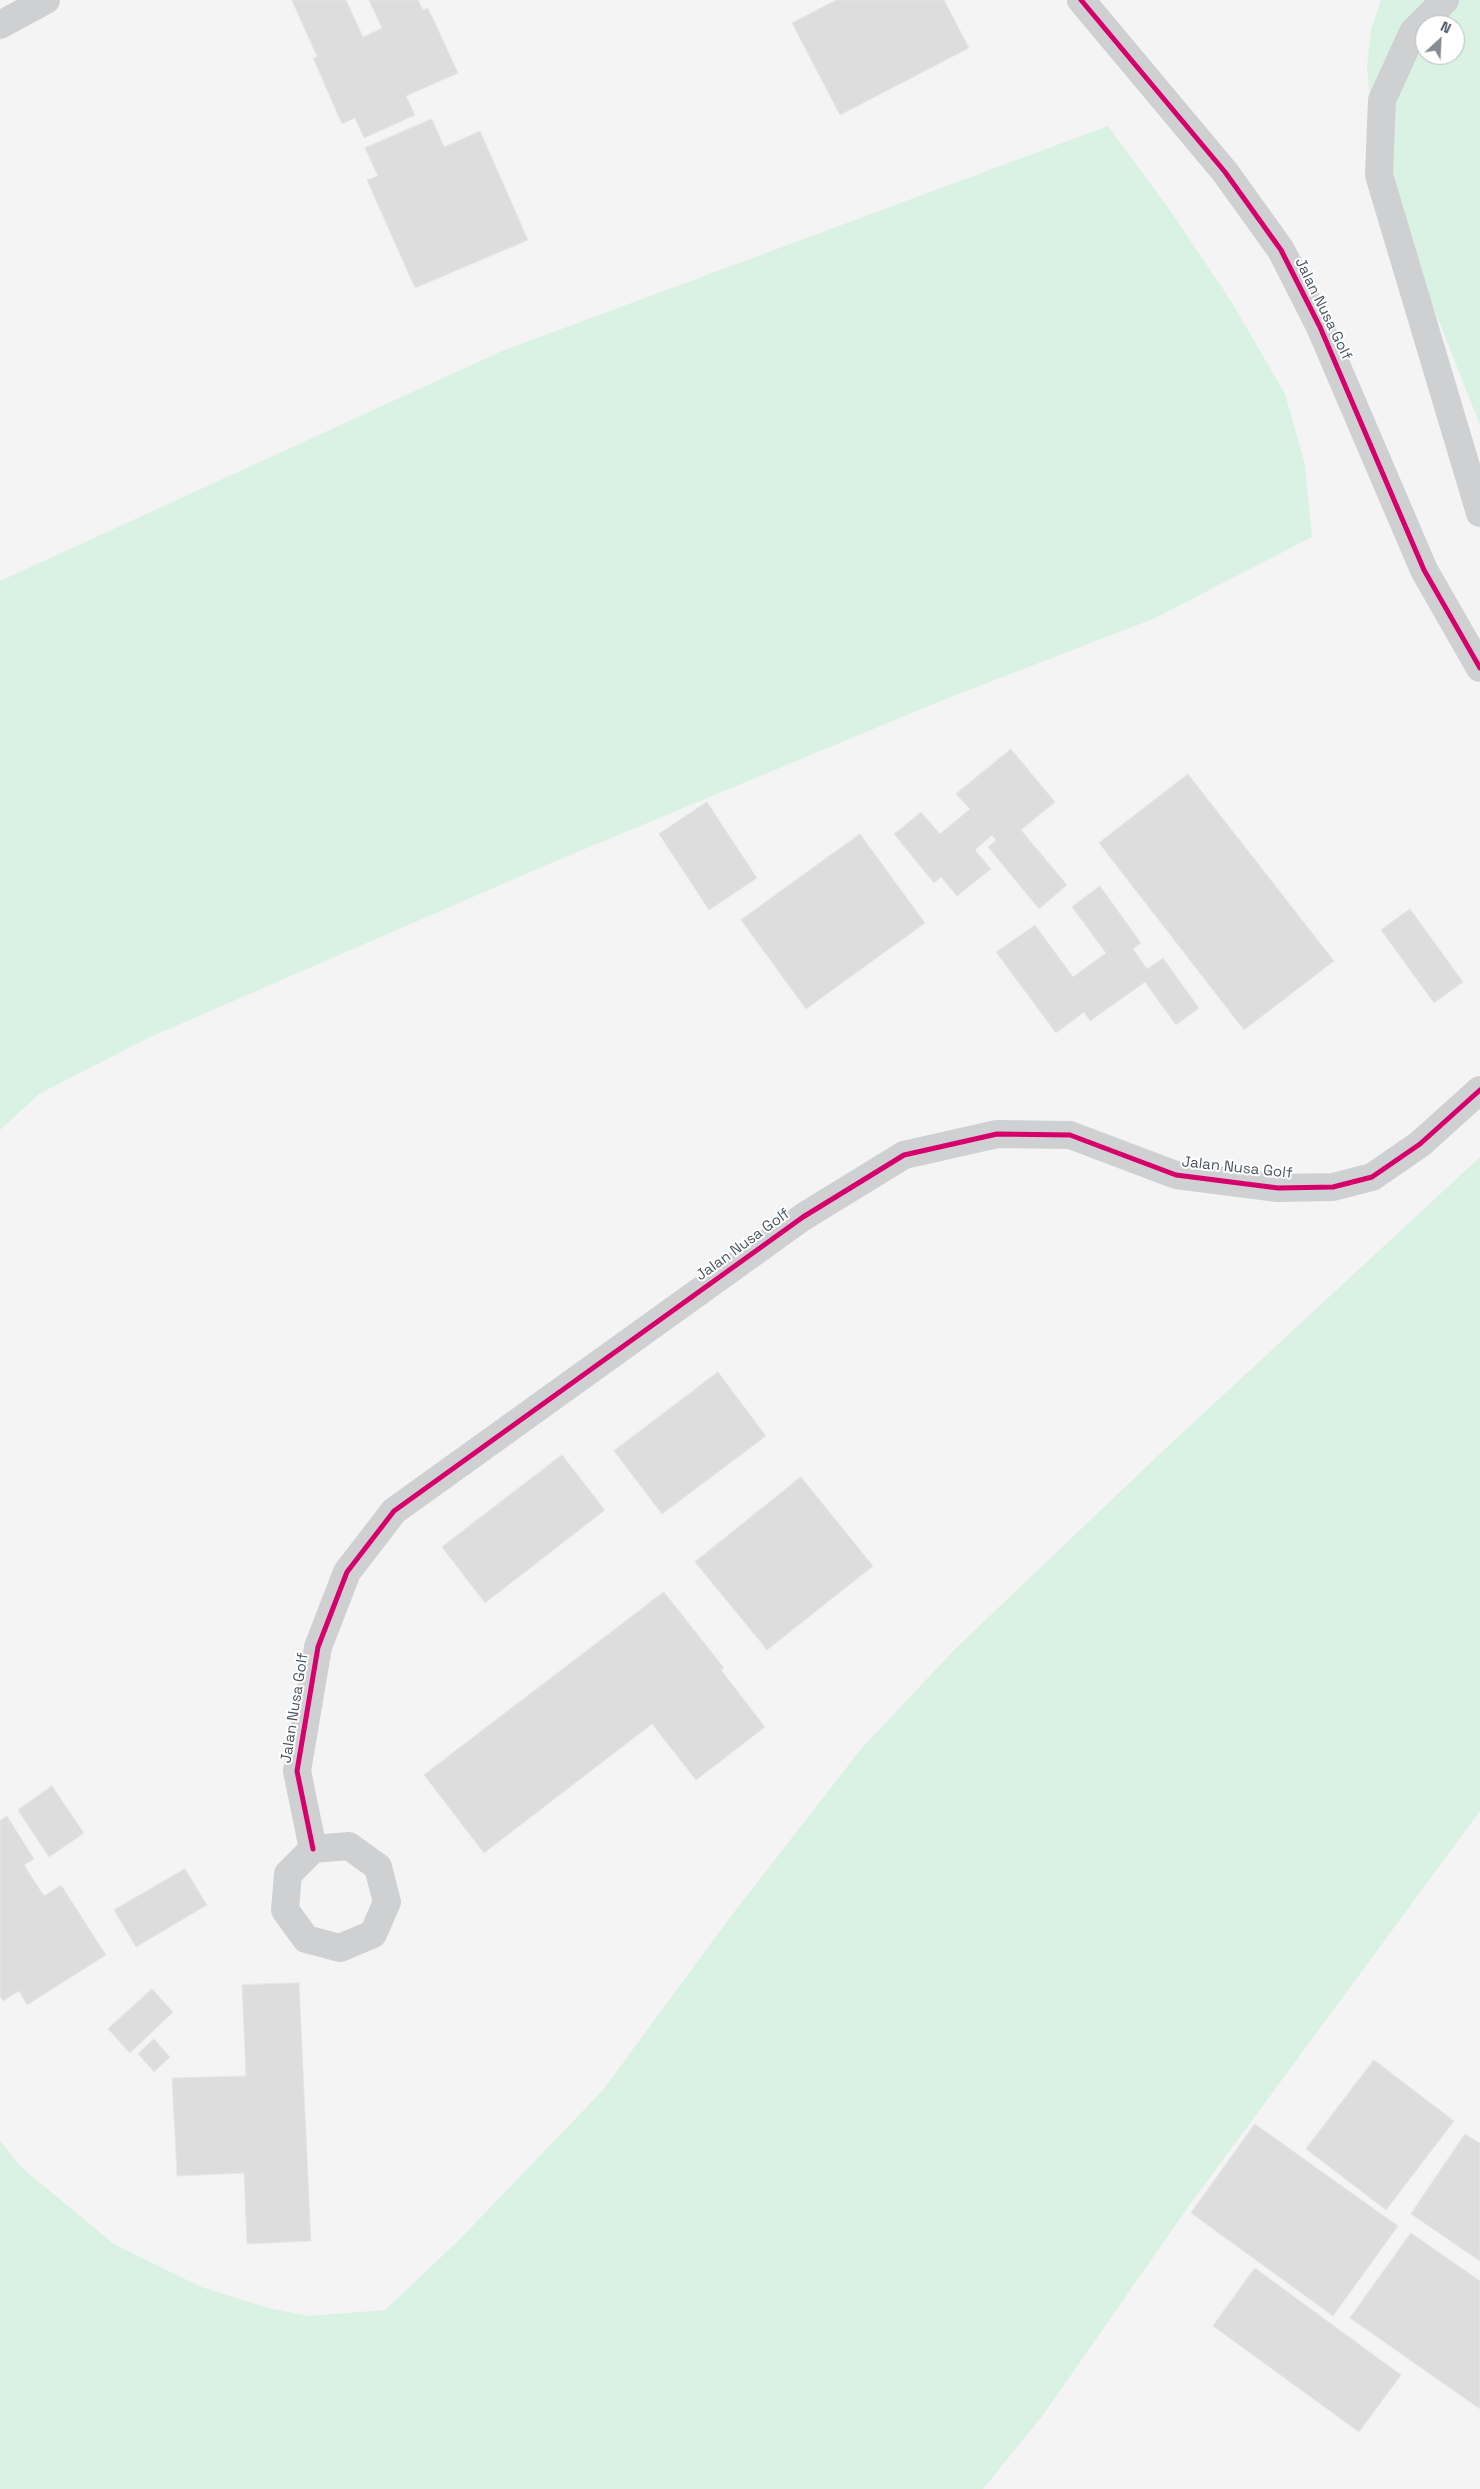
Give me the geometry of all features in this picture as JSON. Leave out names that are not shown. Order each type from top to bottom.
[{"type":"street","points":[[0,25],[46,0]]},
{"type":"street","name":"Jalan Nusa Golf","points":[[1081,0],[1225,172],[1281,250],[1320,327],[1424,570],[1480,668]]},
{"type":"street","points":[[1445,0],[1413,32],[1382,100],[1379,175],[1480,513]]},
{"type":"street","name":"Jalan Nusa Golf","points":[[314,1849],[297,1770],[318,1647],[347,1572],[388,1518],[394,1511],[803,1217],[904,1155],[997,1134],[1070,1135],[1176,1175],[1278,1188],[1333,1187],[1372,1177],[1420,1144],[1480,1090]]},
{"type":"green space","points":[[1381,0],[1480,0],[1480,425],[1392,203],[1373,126],[1367,67],[1371,29]]},
{"type":"green space","points":[[1108,126],[1169,209],[1231,301],[1285,394],[1305,465],[1312,537],[1153,619],[943,700],[551,863],[148,1038],[39,1094],[0,1130],[0,581],[502,351]]},
{"type":"green space","points":[[1480,1157],[1480,1811],[1186,2210],[1043,2415],[983,2489],[0,2489],[0,2141],[22,2168],[114,2244],[201,2287],[268,2308],[309,2316],[385,2310],[459,2240],[603,2090],[731,1916],[861,1749],[955,1649],[1166,1448]]},
{"type":"building","points":[[292,0],[346,0],[363,37],[382,28],[369,0],[418,0],[423,10],[428,8],[458,73],[406,96],[415,115],[364,138],[355,118],[342,124],[313,58],[317,57]]},
{"type":"building","points":[[837,0],[944,0],[969,48],[840,115],[792,23]]},
{"type":"building","points":[[432,119],[444,147],[480,131],[528,240],[415,288],[367,180],[378,176],[365,148]]},
{"type":"building","points":[[1011,749],[1055,802],[1021,830],[1067,885],[1039,909],[988,847],[996,840],[992,835],[975,850],[991,869],[957,896],[941,877],[934,883],[894,834],[921,812],[940,834],[970,809],[956,794]]},
{"type":"building","points":[[1188,774],[1334,961],[1244,1030],[1099,843]]},
{"type":"building","points":[[707,802],[757,878],[709,910],[659,834]]},
{"type":"building","points":[[860,834],[925,923],[806,1009],[741,920]]},
{"type":"building","points":[[1100,886],[1141,943],[1133,949],[1147,969],[1163,958],[1199,1008],[1176,1025],[1145,982],[1090,1021],[1084,1012],[1056,1033],[996,952],[1035,925],[1073,977],[1106,953],[1072,907]]},
{"type":"building","points":[[1410,909],[1463,982],[1434,1003],[1381,930]]},
{"type":"building","points":[[718,1372],[766,1436],[662,1514],[614,1451]]},
{"type":"building","points":[[562,1455],[605,1510],[485,1603],[442,1547]]},
{"type":"building","points":[[801,1477],[873,1566],[767,1650],[695,1562]]},
{"type":"building","points":[[664,1592],[724,1668],[721,1670],[765,1727],[696,1780],[652,1724],[484,1853],[424,1775]]},
{"type":"building","points":[[52,1786],[84,1833],[49,1857],[18,1810]]},
{"type":"building","points":[[7,1816],[34,1859],[24,1865],[44,1896],[61,1885],[106,1955],[27,2005],[19,1991],[3,2001],[0,1996],[0,1821]]},
{"type":"building","points":[[185,1869],[207,1905],[136,1947],[114,1910]]},
{"type":"building","points":[[299,1983],[311,2241],[247,2244],[244,2173],[177,2176],[172,2078],[246,2076],[242,1985]]},
{"type":"building","points":[[152,1989],[173,2012],[130,2053],[108,2029]]},
{"type":"building","points":[[154,2039],[170,2057],[154,2072],[138,2054]]},
{"type":"building","points":[[1374,2060],[1454,2121],[1386,2210],[1306,2149]]},
{"type":"building","points":[[1255,2124],[1398,2226],[1333,2316],[1191,2213]]},
{"type":"building","points":[[1465,2134],[1480,2143],[1480,2261],[1411,2214]]},
{"type":"building","points":[[1411,2233],[1480,2281],[1480,2409],[1350,2318]]},
{"type":"building","points":[[1255,2268],[1401,2375],[1359,2432],[1213,2326]]},
{"type":"cycle path","points":[[1081,0],[1225,172],[1281,250],[1320,327],[1424,570],[1480,668]]},
{"type":"cycle path","points":[[313,1849],[297,1771],[318,1647],[347,1572],[394,1511],[803,1217],[904,1155],[997,1134],[1070,1135],[1176,1175],[1278,1188],[1333,1187],[1372,1177],[1420,1144],[1480,1090]]}]
